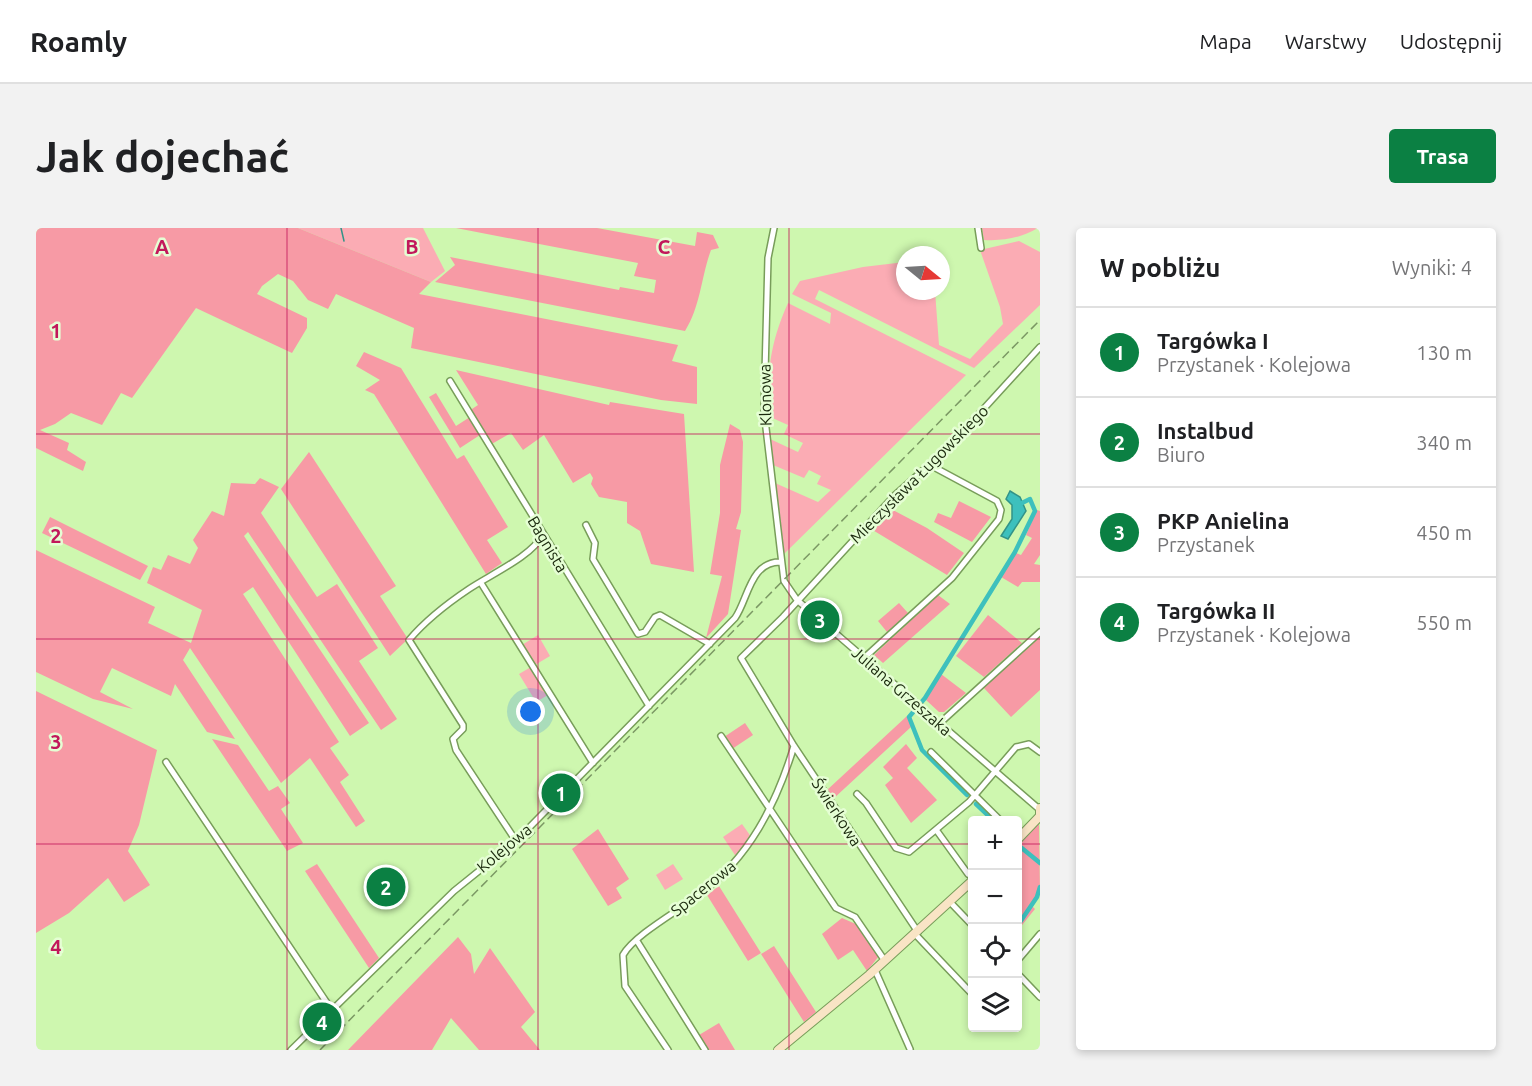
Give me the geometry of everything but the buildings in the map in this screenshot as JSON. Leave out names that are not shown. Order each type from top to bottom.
[{"type":"street","name":"Klonowa","points":[[774,228],[768,258],[764,411],[780,562]]},
{"type":"street","points":[[978,228],[981,248]]},
{"type":"street","name":"Mieczysława Ługowskiego","points":[[759,692],[741,662],[741,656],[895,495],[930,465],[1040,347]]},
{"type":"street","name":"Bagnista","points":[[450,381],[542,535],[649,706]]},
{"type":"street","points":[[864,658],[944,585],[997,523],[1001,510],[991,497],[930,465]]},
{"type":"street","points":[[586,525],[595,543],[593,559],[638,634],[645,632],[657,615],[677,623],[710,644]]},
{"type":"street","points":[[516,842],[454,744],[454,736],[463,729],[463,725],[409,640],[430,618],[535,547],[542,535]]},
{"type":"street","name":"Juliana Grzeszaka","points":[[780,562],[784,581],[797,600],[996,771],[1040,813]]},
{"type":"street","name":"Kolejowa","points":[[291,1050],[472,874],[516,842],[738,613],[752,579],[767,566],[780,562]]},
{"type":"street","points":[[481,583],[593,763]]},
{"type":"street","points":[[940,723],[1040,632]]},
{"type":"street","name":"Świerkowa","points":[[759,692],[916,933],[968,990]]},
{"type":"street","points":[[721,736],[836,908],[855,917],[885,961]]},
{"type":"street","points":[[857,794],[867,803],[898,850],[909,852],[937,831],[975,796],[1019,745],[1032,745],[1040,752]]},
{"type":"street","name":"Spacerowa","points":[[668,1050],[624,986],[622,960],[625,950],[725,874],[752,842],[770,810],[794,746]]},
{"type":"street","points":[[931,752],[996,816]]},
{"type":"street","points":[[166,762],[331,1009]]},
{"type":"street","points":[[1022,833],[1040,813]]},
{"type":"street","points":[[937,831],[968,875]]},
{"type":"street","points":[[778,1050],[885,961],[950,902],[968,880]]},
{"type":"street","points":[[950,902],[971,924]]},
{"type":"street","points":[[1022,954],[1040,934]]},
{"type":"street","points":[[637,941],[705,1050]]},
{"type":"street","points":[[873,971],[910,1049]]},
{"type":"street","points":[[1021,978],[1040,997]]},
{"type":"shaded area","points":[[36,228],[298,228],[431,282],[419,294],[678,345],[672,361],[697,367],[697,404],[661,400],[411,348],[414,328],[336,294],[328,309],[308,300],[293,281],[278,274],[262,286],[257,294],[307,318],[307,328],[292,353],[196,308],[132,398],[121,393],[102,425],[71,413],[55,424],[40,430],[69,443],[67,450],[86,462],[83,471],[36,448]]},
{"type":"shaded area","points":[[298,228],[423,228],[445,271],[431,282]]},
{"type":"shaded area","points":[[456,228],[597,228],[695,246],[697,232],[713,235],[719,248],[711,250],[698,301],[685,331],[435,282],[455,265],[450,257],[619,290],[620,287],[654,293],[656,280],[634,276],[638,263]]},
{"type":"shaded area","points":[[982,228],[1038,228],[1006,239],[984,240]]},
{"type":"shaded area","points":[[1019,241],[1040,252],[1040,305],[974,368],[819,290],[815,299],[966,375],[784,554],[775,483],[818,502],[831,490],[817,484],[821,476],[809,470],[804,478],[773,465],[770,439],[798,452],[803,443],[784,434],[788,425],[768,416],[768,386],[773,345],[788,303],[830,324],[831,313],[792,294],[800,281],[863,267],[896,263],[896,300],[936,300],[939,345],[970,359],[1003,324],[1000,307],[980,250]]},
{"type":"shaded area","points":[[364,352],[401,368],[457,459],[464,455],[508,527],[487,540],[502,563],[486,574],[374,394],[365,390],[380,380],[356,366]]},
{"type":"shaded area","points":[[456,370],[609,405],[610,402],[684,414],[694,572],[651,564],[640,531],[627,523],[627,502],[599,497],[591,484],[593,478],[590,473],[573,483],[544,435],[523,450],[511,433],[490,445],[469,411],[478,405]]},
{"type":"shaded area","points":[[436,393],[456,426],[470,417],[480,435],[460,448],[429,397]]},
{"type":"shaded area","points":[[730,424],[740,430],[743,442],[741,512],[736,529],[741,530],[728,614],[706,638],[722,576],[710,574],[720,513],[720,465]]},
{"type":"shaded area","points":[[309,452],[396,586],[380,596],[408,639],[390,656],[281,489]]},
{"type":"shaded area","points":[[260,478],[279,487],[261,513],[317,597],[337,584],[378,648],[359,661],[397,719],[381,730],[248,532],[244,536],[369,723],[350,736],[253,587],[243,594],[339,742],[330,748],[349,775],[340,782],[365,821],[356,827],[310,758],[281,783],[190,648],[183,660],[235,739],[207,732],[175,684],[171,696],[112,668],[100,692],[133,709],[93,699],[36,672],[36,550],[155,607],[148,623],[191,643],[202,610],[147,583],[153,567],[161,570],[168,555],[190,564],[198,548],[193,540],[212,511],[224,516],[231,483],[255,484]]},
{"type":"shaded area","points":[[959,501],[991,517],[972,542],[934,522],[938,513],[951,518]]},
{"type":"shaded area","points":[[891,509],[927,528],[964,553],[947,575],[871,529]]},
{"type":"shaded area","points":[[1037,510],[1040,511],[1040,555],[1034,564],[1040,565],[1040,582],[1022,582],[1018,587],[1001,577],[1016,553],[1021,555],[1032,538],[1026,535]]},
{"type":"shaded area","points":[[50,517],[148,566],[140,580],[42,533]]},
{"type":"shaded area","points":[[938,595],[950,604],[883,663],[874,655]]},
{"type":"shaded area","points":[[899,603],[908,613],[887,632],[878,621]]},
{"type":"shaded area","points":[[988,615],[1022,643],[984,677],[956,656]]},
{"type":"shaded area","points":[[538,635],[550,656],[535,665],[522,645]]},
{"type":"shaded area","points":[[1040,637],[1040,690],[1011,717],[983,687]]},
{"type":"shaded area","points":[[531,667],[548,695],[536,702],[519,674]]},
{"type":"shaded area","points":[[941,674],[966,693],[944,712],[939,712],[926,700]]},
{"type":"shaded area","points":[[36,691],[157,750],[139,825],[128,851],[150,885],[124,902],[108,878],[69,913],[36,933]]},
{"type":"shaded area","points":[[907,716],[911,727],[832,800],[826,791]]},
{"type":"shaded area","points":[[745,723],[753,735],[732,749],[724,737]]},
{"type":"shaded area","points":[[212,739],[238,745],[269,791],[278,786],[290,803],[281,809],[303,843],[287,851]]},
{"type":"shaded area","points":[[906,744],[917,758],[907,768],[937,800],[911,823],[885,785],[893,778],[883,767]]},
{"type":"shaded area","points":[[742,824],[752,838],[737,858],[723,837]]},
{"type":"shaded area","points":[[1039,824],[1040,893],[1032,906],[1035,909],[1022,925],[1022,870],[1022,841]]},
{"type":"shaded area","points":[[598,829],[629,879],[616,888],[622,898],[608,906],[572,849]]},
{"type":"shaded area","points":[[317,864],[379,958],[369,968],[305,871]]},
{"type":"shaded area","points":[[673,864],[683,879],[665,890],[656,875]]},
{"type":"shaded area","points":[[719,886],[761,953],[748,961],[707,895]]},
{"type":"shaded area","points":[[842,918],[858,925],[879,956],[867,971],[853,950],[838,960],[822,934]]},
{"type":"shaded area","points":[[458,937],[471,954],[474,974],[490,948],[535,1012],[521,1027],[540,1050],[479,1050],[451,1018],[432,1050],[348,1050]]},
{"type":"shaded area","points":[[774,946],[816,1012],[804,1022],[761,954]]},
{"type":"shaded area","points":[[719,1023],[735,1050],[708,1050],[699,1035]]},
{"type":"water","points":[[1010,491],[1020,497],[1026,511],[1008,539],[1001,536],[1012,519],[1012,505],[1006,499]]},
{"type":"waterway","points":[[341,228],[344,241]]},
{"type":"waterway","points":[[967,795],[922,750],[909,717],[925,698],[1015,552],[1035,511],[1030,499],[1022,503]]},
{"type":"waterway","points":[[976,804],[989,816]]},
{"type":"waterway","points":[[1022,848],[1040,863]]},
{"type":"waterway","points":[[1019,924],[1037,897],[1040,887]]},
{"type":"railway","points":[[320,1050],[1040,320]]},
{"type":"place","name":"PKP Anielina","points":[[820,620]]},
{"type":"place","name":"Targówka I","points":[[561,793]]},
{"type":"place","name":"Instalbud","points":[[386,887]]},
{"type":"place","name":"Targówka II","points":[[322,1022]]}]
